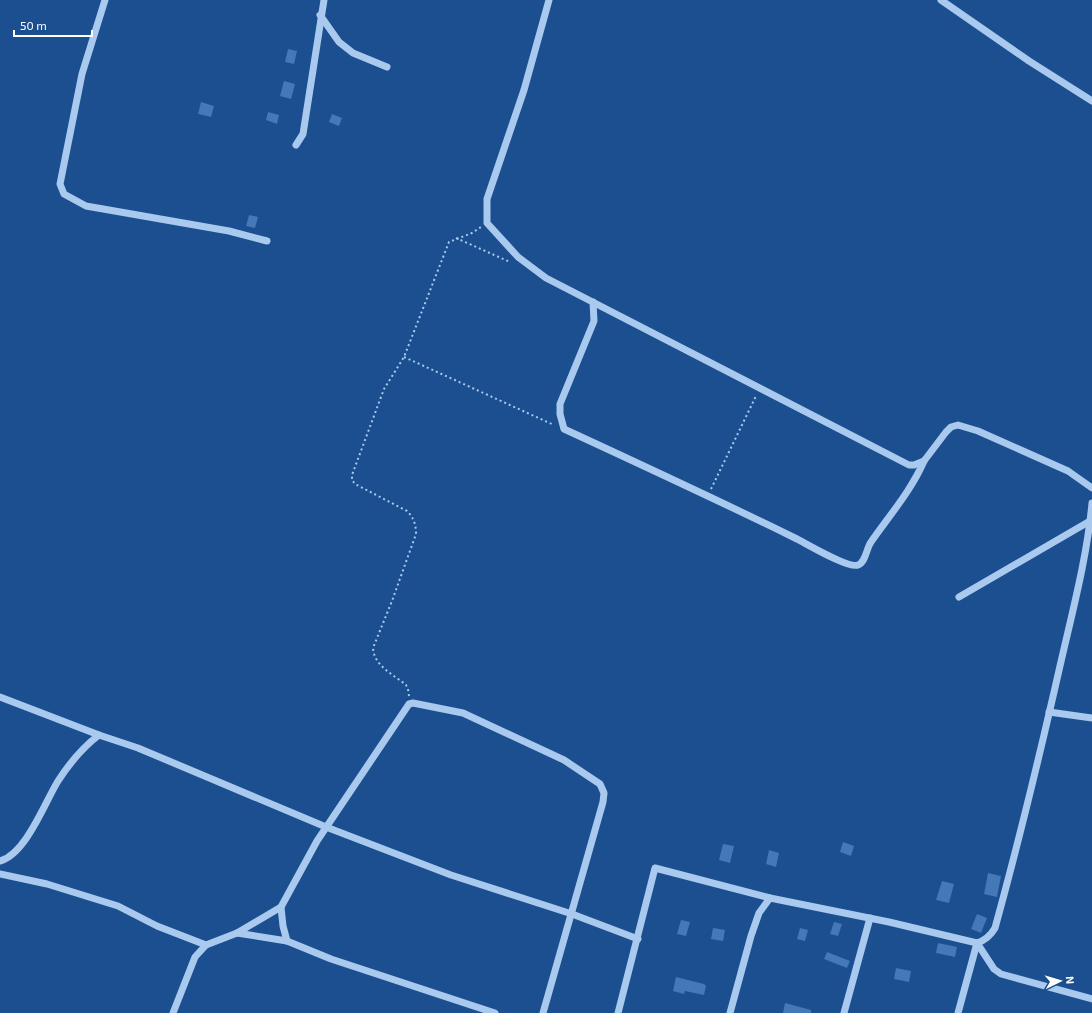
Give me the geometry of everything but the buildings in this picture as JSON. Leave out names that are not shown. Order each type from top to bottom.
[{"type":"street","points":[[105,0],[82,74],[60,184],[61,190],[64,194],[86,206],[229,231],[267,241]]},
{"type":"street","points":[[296,145],[303,134],[320,15],[324,0]]},
{"type":"street","points":[[549,0],[524,90],[491,184],[487,199],[487,223],[518,257],[546,278],[909,465],[914,465],[924,461]]},
{"type":"street","points":[[941,0],[1029,61],[1092,100]]},
{"type":"street","points":[[320,15],[339,42],[353,53],[387,67]]},
{"type":"street","points":[[593,302],[594,322],[560,404],[560,414],[564,429],[708,496],[838,560],[854,566],[859,565],[863,560],[870,544],[917,476],[924,461],[951,427],[958,425],[978,431],[1068,471],[1092,488]]},
{"type":"street","points":[[618,1013],[655,868],[770,898],[870,918],[977,943],[986,939],[995,928],[1017,848],[1049,712],[1090,521],[1092,503]]},
{"type":"street","points":[[959,596],[1090,521]]},
{"type":"street","points":[[0,696],[99,735],[138,748],[208,776],[326,827],[451,875],[572,914],[638,939]]},
{"type":"street","points":[[173,1013],[195,957],[206,945],[237,933],[281,907],[326,827],[409,704],[413,703],[463,713],[564,760],[600,784],[604,793],[603,802],[572,914],[543,1013]]},
{"type":"street","points":[[1049,712],[1092,718]]},
{"type":"street","points":[[0,861],[6,860],[15,853],[40,815],[58,780],[88,743],[99,735]]},
{"type":"street","points":[[0,874],[48,884],[118,906],[157,926],[206,945]]},
{"type":"street","points":[[730,1013],[751,936],[759,913],[770,898]]},
{"type":"street","points":[[281,907],[283,926],[287,941]]},
{"type":"street","points":[[844,1013],[870,918]]},
{"type":"street","points":[[237,933],[287,941],[331,959],[495,1013]]},
{"type":"street","points":[[977,943],[994,969],[1001,974],[1092,999]]},
{"type":"street","points":[[958,1013],[977,943]]},
{"type":"path","points":[[409,704],[408,688],[379,664],[374,657],[373,648],[416,534],[416,527],[412,516],[407,511],[355,484],[352,480],[352,476],[384,390],[404,357],[448,242],[472,232],[487,223]]},
{"type":"path","points":[[456,238],[511,262]]},
{"type":"path","points":[[404,357],[564,429]]},
{"type":"path","points":[[708,496],[760,387]]}]
